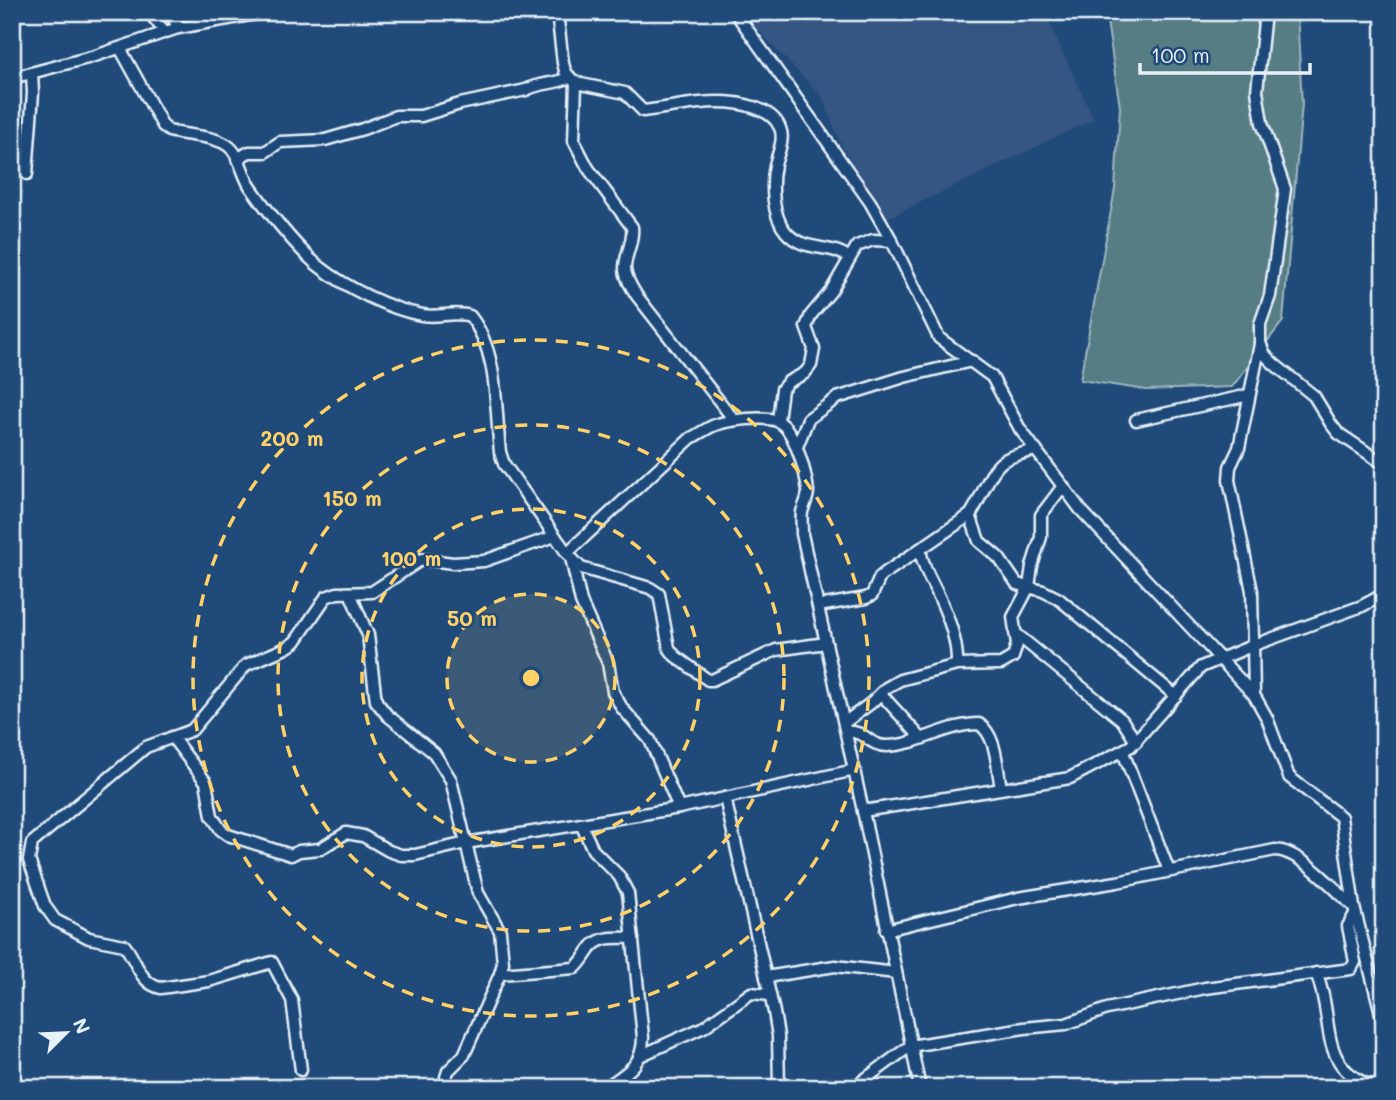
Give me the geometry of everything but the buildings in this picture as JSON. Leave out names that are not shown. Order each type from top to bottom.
[{"type":"street","points":[[149,12],[165,32]]},
{"type":"street","points":[[171,12],[178,28]]},
{"type":"street","points":[[12,78],[120,48],[178,28],[268,12]]},
{"type":"street","points":[[557,12],[563,62],[573,80],[574,141],[588,168],[632,227],[633,235],[625,267],[631,285],[734,420]]},
{"type":"street","points":[[735,12],[870,202],[939,338],[992,377],[1020,429],[1063,486],[1117,549],[1222,657],[1254,695],[1267,718],[1289,777],[1342,819],[1354,911],[1384,1025]]},
{"type":"street","points":[[1254,695],[1252,591],[1229,480],[1260,343],[1260,324],[1270,296],[1285,198],[1283,178],[1262,123],[1257,91],[1265,12]]},
{"type":"street","points":[[120,48],[144,95],[166,129],[219,142],[232,149],[245,179],[255,193],[306,254],[327,272],[358,292],[402,309],[422,315],[467,314],[473,319],[494,373],[501,458],[569,555],[587,571],[650,588],[659,593],[669,648],[674,656],[708,680],[718,678],[776,650],[827,643]]},
{"type":"street","points":[[27,174],[33,103],[32,73]]},
{"type":"street","points":[[237,159],[249,152],[265,152],[281,142],[326,141],[396,116],[427,115],[536,85],[573,80],[625,93],[643,111],[718,102],[753,107],[770,115],[780,128],[781,141],[774,168],[774,204],[778,219],[786,232],[797,241],[817,249],[837,250],[849,258]]},
{"type":"street","points":[[778,420],[782,389],[788,382],[805,373],[811,365],[814,349],[806,327],[811,315],[831,291],[857,246],[865,242],[892,241]]},
{"type":"street","points":[[1260,343],[1265,355],[1274,364],[1314,396],[1338,433],[1383,463],[1384,471]]},
{"type":"street","points":[[797,448],[808,419],[837,398],[972,361]]},
{"type":"street","points":[[1136,420],[1249,395]]},
{"type":"street","points":[[569,555],[691,438],[715,425],[734,420],[778,420],[787,428],[797,448],[807,489],[802,510],[802,534],[855,771],[920,1088]]},
{"type":"street","points":[[818,606],[872,595],[880,577],[970,515],[980,502],[994,469],[1001,462],[1036,450]]},
{"type":"street","points":[[845,728],[886,688],[900,680],[957,666],[1001,664],[1008,661],[1016,650],[1014,613],[1028,587],[1041,537],[1041,515],[1063,486]]},
{"type":"street","points":[[970,515],[979,541],[999,558],[1014,582],[1059,599],[1175,696]]},
{"type":"street","points":[[300,1070],[292,1000],[272,962],[209,981],[155,987],[135,966],[124,945],[89,938],[55,920],[45,906],[29,860],[32,843],[146,747],[187,733],[195,727],[246,665],[295,642],[326,597],[337,593],[376,589],[423,558],[453,563],[484,561],[555,536]]},
{"type":"street","points":[[920,549],[926,573],[940,598],[955,639],[957,666]]},
{"type":"street","points":[[569,555],[585,614],[608,663],[613,692],[622,708],[650,740],[679,808]]},
{"type":"street","points":[[863,811],[1070,778],[1123,752],[1136,742],[1201,667],[1362,606],[1384,592]]},
{"type":"street","points":[[349,593],[368,635],[376,701],[387,715],[424,743],[440,761],[451,780],[478,893],[500,931],[503,963],[500,974],[464,1055],[448,1071],[446,1088]]},
{"type":"street","points":[[1016,633],[1122,720],[1136,742]]},
{"type":"street","points":[[881,694],[921,738]]},
{"type":"street","points":[[845,728],[860,732],[878,745],[895,745],[974,724],[984,726],[991,740],[1001,789]]},
{"type":"street","points":[[172,737],[206,782],[209,807],[216,824],[234,838],[291,855],[299,851],[320,849],[346,832],[363,836],[388,851],[401,855],[438,850],[679,808],[855,771]]},
{"type":"street","points":[[1123,752],[1169,871]]},
{"type":"street","points":[[724,798],[778,1036],[779,1088]]},
{"type":"street","points":[[581,824],[593,850],[619,876],[625,886],[643,1037],[642,1055]]},
{"type":"street","points":[[886,929],[1018,898],[1268,850],[1282,850],[1300,859],[1354,911]]},
{"type":"street","points":[[853,1088],[910,1046],[950,1038],[1066,1024],[1107,1009],[1175,993],[1347,971],[1354,967],[1355,962],[1348,930],[1354,911]]},
{"type":"street","points":[[500,974],[575,968],[591,946],[599,940],[632,938]]},
{"type":"street","points":[[766,977],[835,966],[896,973]]},
{"type":"street","points":[[1316,973],[1323,990],[1330,1037],[1344,1070],[1353,1078],[1375,1086]]},
{"type":"street","points":[[1370,979],[1384,975]]},
{"type":"street","points":[[606,1087],[631,1069],[642,1055],[704,1027],[751,993],[770,995]]},
{"type":"street","points":[[606,1087],[636,1088]]},
{"type":"shaded area","points":[[745,12],[1044,12],[1094,119],[888,218],[842,147],[822,97],[748,20]]},
{"type":"green space","points":[[1134,12],[1297,12],[1302,104],[1283,321],[1232,387],[1146,390],[1080,380],[1115,189],[1120,107],[1107,21]]}]
